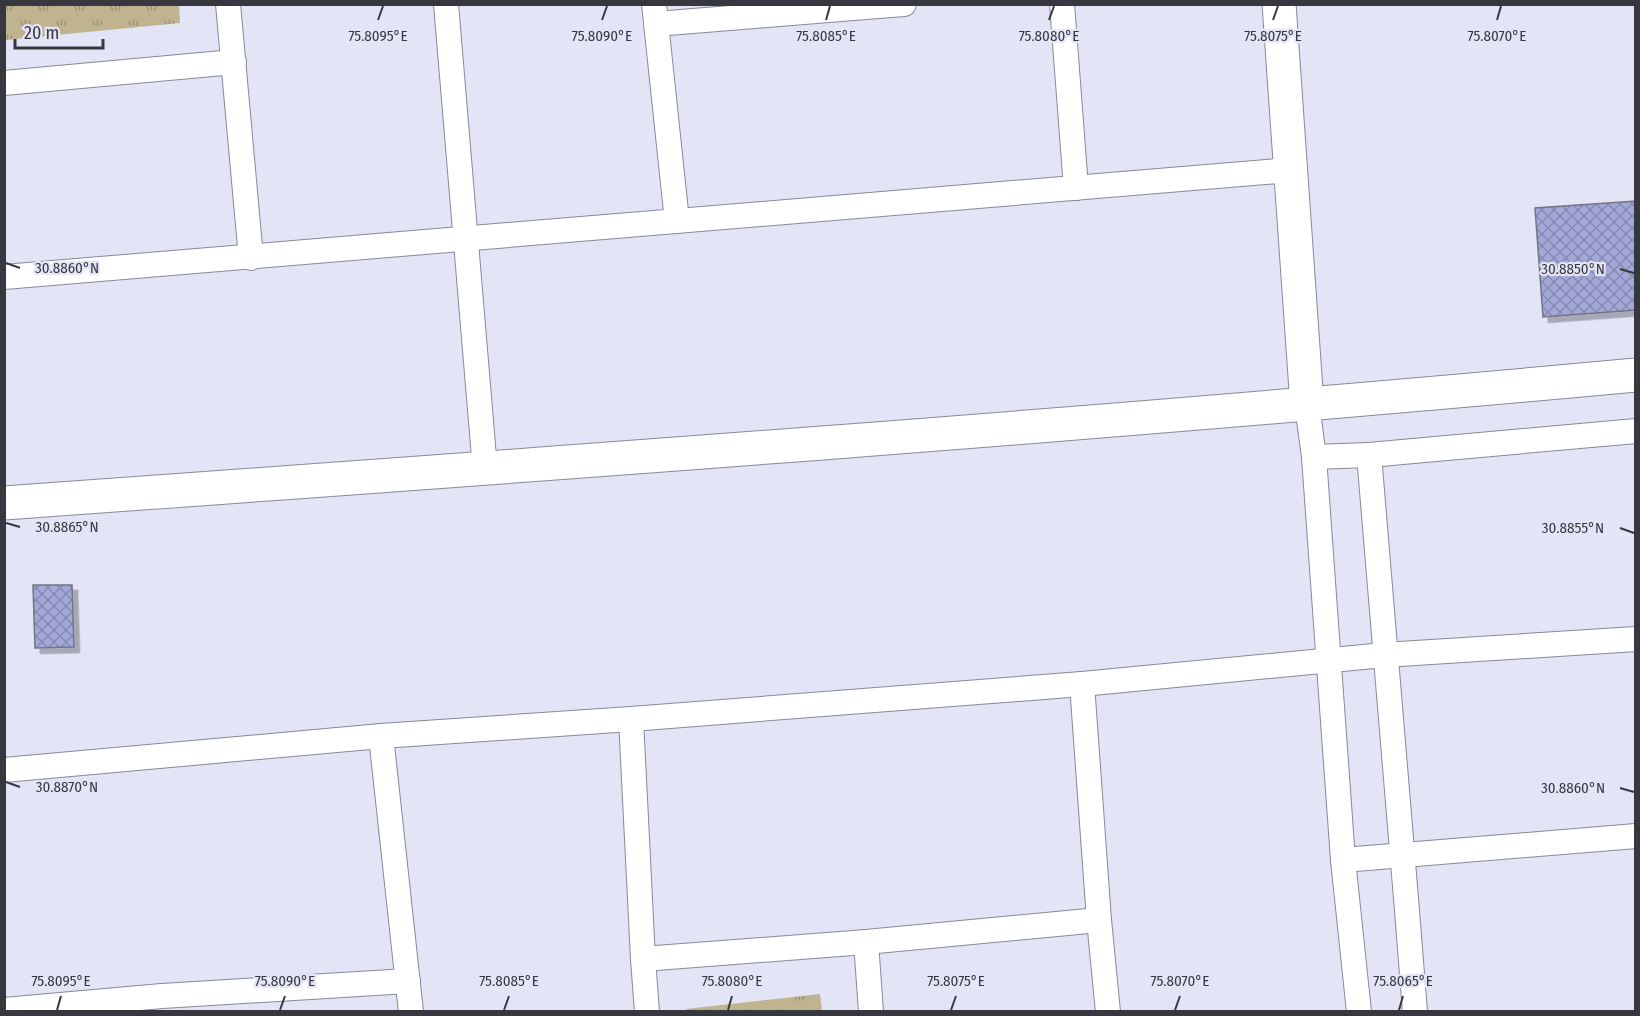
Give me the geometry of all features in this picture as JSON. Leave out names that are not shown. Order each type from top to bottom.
[{"type":"street","points":[[228,4],[251,258]]},
{"type":"street","points":[[446,4],[485,469]]},
{"type":"street","points":[[677,221],[655,14],[904,4]]},
{"type":"street","points":[[1062,4],[1076,188]]},
{"type":"street","points":[[1279,4],[1307,405],[1314,457],[1343,860],[1359,1011]]},
{"type":"street","points":[[4,83],[234,62]]},
{"type":"street","points":[[4,277],[1290,170]]},
{"type":"street","points":[[4,503],[485,469],[1307,405],[1635,375]]},
{"type":"street","points":[[1314,457],[1635,431]]},
{"type":"street","points":[[1369,454],[1415,1011]]},
{"type":"street","points":[[4,770],[381,736],[631,720],[1082,684],[1384,655],[1635,639]]},
{"type":"street","points":[[1082,684],[1108,1011]]},
{"type":"street","points":[[631,720],[647,1011]]},
{"type":"street","points":[[381,736],[411,1011]]},
{"type":"street","points":[[1343,860],[1635,836]]},
{"type":"street","points":[[643,959],[866,942],[1099,920]]},
{"type":"street","points":[[866,942],[871,1011]]},
{"type":"street","points":[[4,1010],[162,1004],[408,981]]},
{"type":"green space","points":[[5,4],[179,5],[180,23],[5,40]]},
{"type":"green space","points":[[820,994],[822,1011],[686,1011],[686,1009]]},
{"type":"building","points":[[1636,201],[1636,310],[1543,317],[1535,208]]},
{"type":"building","points":[[33,585],[72,585],[74,647],[35,648]]}]
